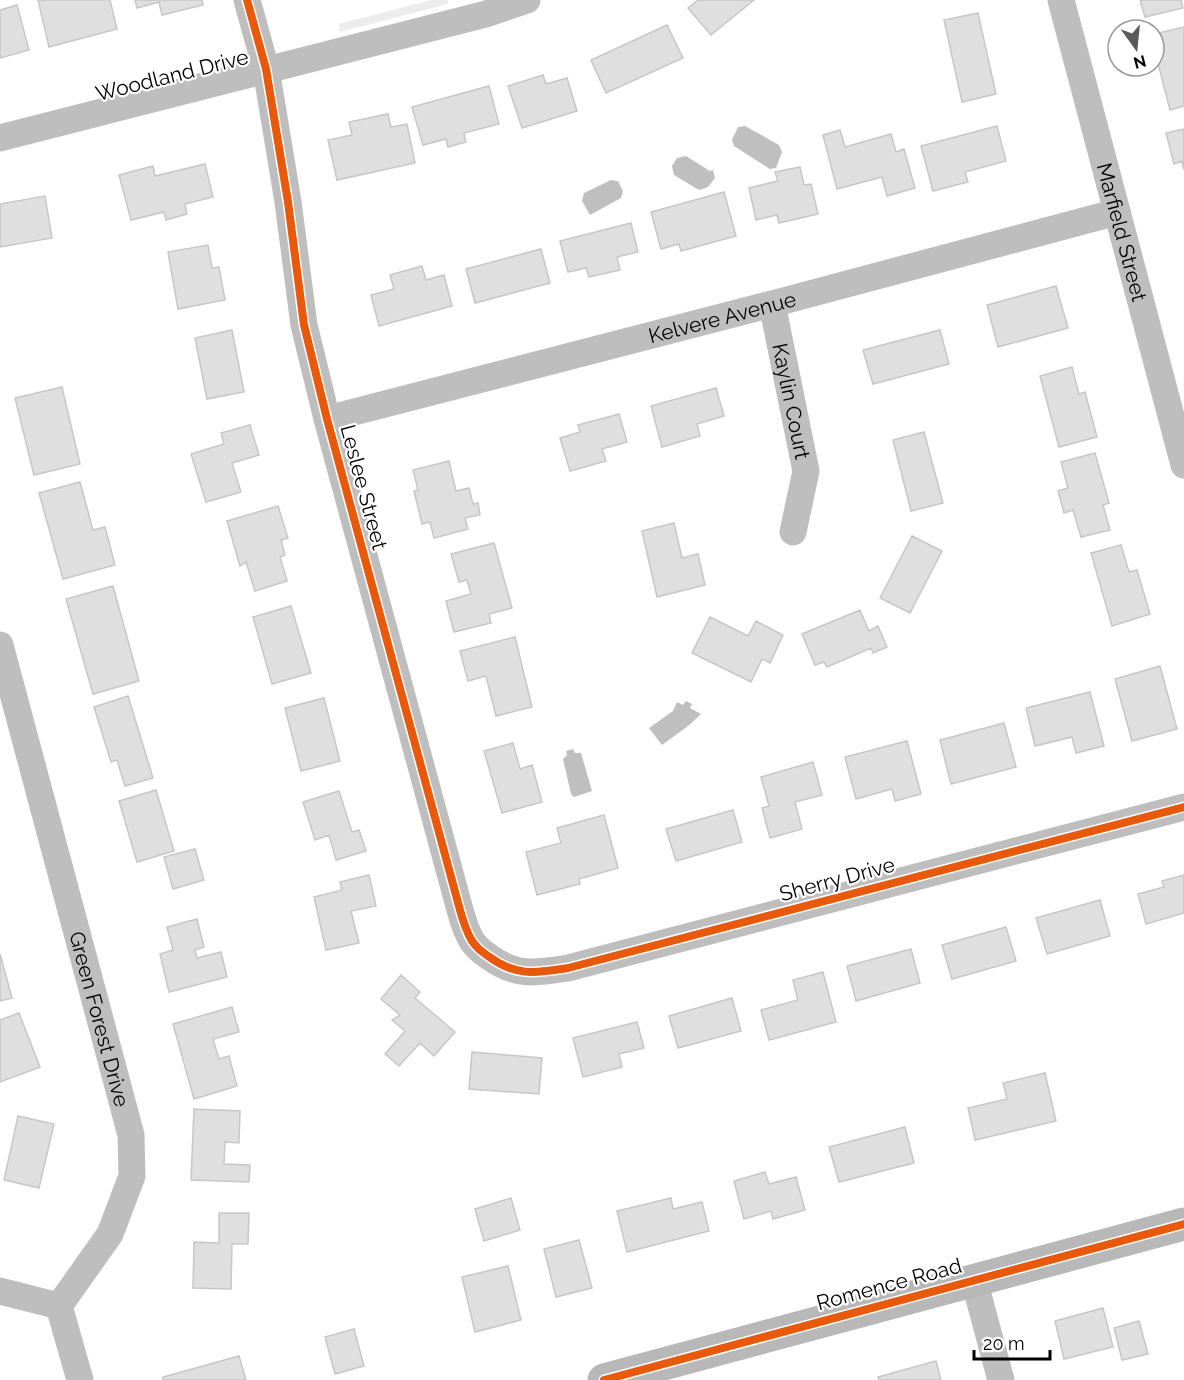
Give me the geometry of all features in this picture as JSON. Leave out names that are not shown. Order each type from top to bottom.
[{"type":"street","name":"Leslee Street","points":[[247,0],[266,69],[288,202],[304,326],[327,419],[460,910],[473,943],[498,964]]},
{"type":"street","name":"Woodland Drive","points":[[0,138],[486,14],[526,0]]},
{"type":"street","name":"Marfield Street","points":[[1061,0],[1184,465]]},
{"type":"street","name":"Kelvere Avenue","points":[[327,419],[1117,212]]},
{"type":"street","name":"Kaylin Court","points":[[772,304],[806,471],[793,532]]},
{"type":"street","name":"Green Forest Drive","points":[[0,645],[131,1135],[132,1176],[110,1234],[59,1306]]},
{"type":"street","name":"Sherry Drive","points":[[498,964],[521,972],[568,968],[1184,807]]},
{"type":"street","name":"Romence Road","points":[[604,1380],[1184,1224]]},
{"type":"street","points":[[974,1280],[1001,1380]]},
{"type":"street","points":[[0,1291],[59,1306],[80,1380]]},
{"type":"shaded area","points":[[431,0],[448,0],[448,4],[340,32],[339,24]]},
{"type":"shaded area","points":[[745,126],[779,145],[782,152],[776,168],[770,169],[734,146],[732,140],[738,127]]},
{"type":"shaded area","points":[[686,156],[710,171],[713,170],[715,178],[708,187],[699,190],[674,175],[672,166],[677,158]]},
{"type":"shaded area","points":[[611,180],[618,181],[623,191],[621,198],[590,215],[582,201],[584,193]]},
{"type":"shaded area","points":[[686,701],[692,704],[690,708],[701,714],[662,745],[649,728],[673,711],[677,702],[683,705]]},
{"type":"shaded area","points":[[573,749],[575,753],[581,753],[592,791],[574,797],[571,794],[563,759],[567,755],[566,751]]},
{"type":"building","points":[[38,0],[110,0],[117,29],[49,47]]},
{"type":"building","points":[[135,0],[202,0],[203,5],[162,15],[159,2],[137,8]]},
{"type":"building","points":[[698,0],[754,0],[711,35],[688,8]]},
{"type":"building","points":[[1140,0],[1181,0],[1183,8],[1145,17]]},
{"type":"building","points":[[17,5],[29,50],[0,58],[0,10]]},
{"type":"building","points":[[978,13],[996,94],[962,102],[944,20]]},
{"type":"building","points":[[667,25],[683,58],[606,93],[591,60]]},
{"type":"building","points":[[1184,27],[1184,106],[1170,110],[1162,78],[1166,78],[1166,31]]},
{"type":"building","points":[[543,75],[546,84],[567,78],[577,111],[522,128],[508,86]]},
{"type":"building","points":[[489,86],[499,124],[464,133],[466,142],[448,147],[446,139],[423,145],[412,107]]},
{"type":"building","points":[[388,114],[391,127],[407,124],[415,163],[337,180],[328,140],[352,135],[349,122]]},
{"type":"building","points":[[997,126],[1006,161],[965,172],[968,182],[933,191],[921,146]]},
{"type":"building","points":[[1184,129],[1184,170],[1182,161],[1174,164],[1166,133]]},
{"type":"building","points":[[840,130],[845,147],[891,134],[896,152],[904,149],[915,188],[887,196],[882,177],[837,189],[823,135]]},
{"type":"building","points":[[205,164],[213,197],[185,204],[187,214],[166,220],[164,212],[131,220],[119,175],[153,166],[155,176]]},
{"type":"building","points":[[800,167],[804,185],[811,184],[818,214],[779,223],[777,215],[756,220],[749,188],[778,181],[775,172]]},
{"type":"building","points":[[724,192],[736,236],[681,251],[679,244],[661,249],[651,212]]},
{"type":"building","points":[[45,196],[52,238],[0,247],[0,204]]},
{"type":"building","points":[[631,223],[638,252],[617,257],[620,270],[589,277],[586,268],[568,272],[560,241]]},
{"type":"building","points":[[208,245],[212,268],[219,267],[225,300],[178,309],[168,252]]},
{"type":"building","points":[[541,249],[550,283],[475,303],[466,269]]},
{"type":"building","points":[[422,266],[426,280],[444,275],[452,306],[379,326],[371,295],[394,289],[390,275]]},
{"type":"building","points":[[1056,286],[1068,328],[998,347],[987,305]]},
{"type":"building","points":[[232,330],[244,392],[207,399],[195,338]]},
{"type":"building","points":[[940,330],[949,364],[873,384],[863,350]]},
{"type":"building","points":[[1072,367],[1079,394],[1085,392],[1097,437],[1059,447],[1040,376]]},
{"type":"building","points":[[62,387],[80,464],[34,475],[15,398]]},
{"type":"building","points":[[716,388],[724,416],[697,424],[700,436],[662,447],[651,406]]},
{"type":"building","points":[[619,414],[627,442],[602,449],[606,461],[570,471],[560,438],[580,432],[578,425]]},
{"type":"building","points":[[250,425],[259,455],[232,463],[241,492],[206,502],[191,454],[224,444],[221,433]]},
{"type":"building","points":[[924,432],[943,503],[911,511],[893,440]]},
{"type":"building","points":[[1095,453],[1109,503],[1103,505],[1110,530],[1081,537],[1073,510],[1064,513],[1058,491],[1068,488],[1061,462]]},
{"type":"building","points":[[449,461],[456,491],[469,488],[473,504],[478,503],[480,515],[465,518],[468,529],[434,538],[430,522],[422,524],[414,491],[418,490],[413,470]]},
{"type":"building","points":[[80,482],[93,530],[105,527],[115,565],[63,579],[39,493]]},
{"type":"building","points":[[278,506],[288,538],[281,540],[285,555],[280,557],[287,581],[255,591],[246,562],[240,566],[227,521]]},
{"type":"building","points":[[674,523],[682,558],[698,554],[705,585],[657,597],[642,531]]},
{"type":"building","points":[[912,536],[942,551],[910,613],[880,598]]},
{"type":"building","points":[[494,543],[512,608],[489,614],[491,623],[454,632],[446,601],[471,594],[467,580],[459,582],[451,554]]},
{"type":"building","points":[[1121,545],[1129,572],[1137,570],[1150,614],[1112,626],[1091,553]]},
{"type":"building","points":[[113,586],[139,681],[93,694],[66,599]]},
{"type":"building","points":[[291,606],[311,673],[272,684],[253,617]]},
{"type":"building","points":[[860,610],[869,631],[878,626],[887,647],[873,653],[871,648],[827,667],[824,662],[815,665],[802,634]]},
{"type":"building","points":[[710,617],[748,636],[756,621],[783,635],[770,663],[762,659],[751,682],[692,653]]},
{"type":"building","points":[[515,637],[532,707],[496,716],[486,676],[468,681],[460,651]]},
{"type":"building","points":[[1160,666],[1177,729],[1132,741],[1115,679]]},
{"type":"building","points":[[1090,692],[1104,746],[1076,753],[1072,737],[1035,746],[1026,708]]},
{"type":"building","points":[[128,696],[153,778],[125,786],[117,760],[111,762],[94,707]]},
{"type":"building","points":[[324,698],[340,761],[301,771],[285,708]]},
{"type":"building","points":[[1004,723],[1016,767],[951,784],[940,740]]},
{"type":"building","points":[[907,741],[921,794],[895,801],[892,789],[856,799],[845,757]]},
{"type":"building","points":[[513,743],[520,769],[532,765],[542,802],[502,813],[484,751]]},
{"type":"building","points":[[813,762],[822,795],[795,802],[802,829],[770,838],[762,808],[769,806],[761,777]]},
{"type":"building","points":[[156,790],[174,851],[137,862],[119,801]]},
{"type":"building","points":[[339,791],[352,832],[359,830],[366,851],[336,860],[329,835],[315,840],[303,802]]},
{"type":"building","points":[[733,810],[742,842],[676,861],[666,829]]},
{"type":"building","points":[[604,815],[618,868],[579,879],[580,884],[537,895],[526,852],[561,843],[557,828]]},
{"type":"building","points":[[195,849],[204,880],[173,889],[164,857]]},
{"type":"building","points":[[369,875],[376,906],[351,911],[359,943],[326,950],[314,897],[342,890],[340,882]]},
{"type":"building","points":[[1184,875],[1184,913],[1146,924],[1138,894],[1164,887],[1162,881]]},
{"type":"building","points":[[1100,900],[1110,936],[1047,954],[1036,918]]},
{"type":"building","points":[[197,919],[204,947],[195,950],[197,958],[221,952],[227,977],[169,992],[160,954],[173,950],[167,927]]},
{"type":"building","points":[[1006,927],[1016,961],[952,979],[942,945]]},
{"type":"building","points":[[911,949],[920,983],[856,1001],[847,966]]},
{"type":"building","points":[[0,954],[12,998],[0,1001]]},
{"type":"building","points":[[823,972],[836,1022],[769,1040],[761,1010],[798,1000],[793,980]]},
{"type":"building","points":[[401,975],[420,992],[415,998],[455,1032],[434,1056],[420,1043],[399,1066],[385,1054],[405,1031],[392,1020],[400,1015],[381,999]]},
{"type":"building","points":[[732,998],[741,1031],[678,1048],[669,1016]]},
{"type":"building","points":[[232,1007],[239,1032],[213,1039],[219,1059],[229,1056],[237,1086],[194,1099],[173,1024]]},
{"type":"building","points":[[19,1013],[40,1067],[0,1082],[0,1020]]},
{"type":"building","points":[[637,1022],[644,1048],[619,1054],[622,1067],[583,1077],[573,1038]]},
{"type":"building","points":[[472,1052],[542,1058],[539,1094],[469,1089]]},
{"type":"building","points":[[1045,1073],[1056,1121],[975,1140],[968,1108],[1007,1099],[1003,1083]]},
{"type":"building","points":[[194,1109],[240,1111],[239,1143],[225,1142],[224,1164],[250,1165],[249,1182],[191,1180]]},
{"type":"building","points":[[18,1116],[54,1124],[39,1188],[4,1180]]},
{"type":"building","points":[[905,1127],[914,1163],[839,1182],[829,1147]]},
{"type":"building","points":[[765,1172],[769,1184],[796,1177],[805,1210],[773,1219],[771,1211],[744,1219],[734,1181]]},
{"type":"building","points":[[511,1198],[520,1230],[484,1241],[475,1209]]},
{"type":"building","points":[[671,1198],[673,1209],[702,1202],[709,1231],[627,1252],[617,1211]]},
{"type":"building","points":[[219,1213],[249,1213],[248,1244],[232,1244],[231,1289],[193,1288],[194,1242],[219,1243]]},
{"type":"building","points":[[579,1240],[592,1288],[556,1297],[544,1249]]},
{"type":"building","points":[[508,1266],[521,1320],[475,1332],[462,1277]]},
{"type":"building","points":[[1103,1308],[1113,1347],[1064,1359],[1055,1321]]},
{"type":"building","points":[[1139,1321],[1148,1354],[1122,1360],[1114,1328]]},
{"type":"building","points":[[354,1329],[364,1366],[335,1374],[325,1337]]},
{"type":"building","points":[[239,1356],[246,1380],[163,1380],[163,1377]]},
{"type":"building","points":[[936,1361],[941,1380],[879,1380],[878,1377]]},
{"type":"cycle path","points":[[247,0],[266,69],[288,202],[304,325],[327,419],[461,914],[470,937],[481,951],[498,963],[526,972],[568,968],[1184,807]]},
{"type":"cycle path","points":[[604,1380],[1184,1224]]}]
